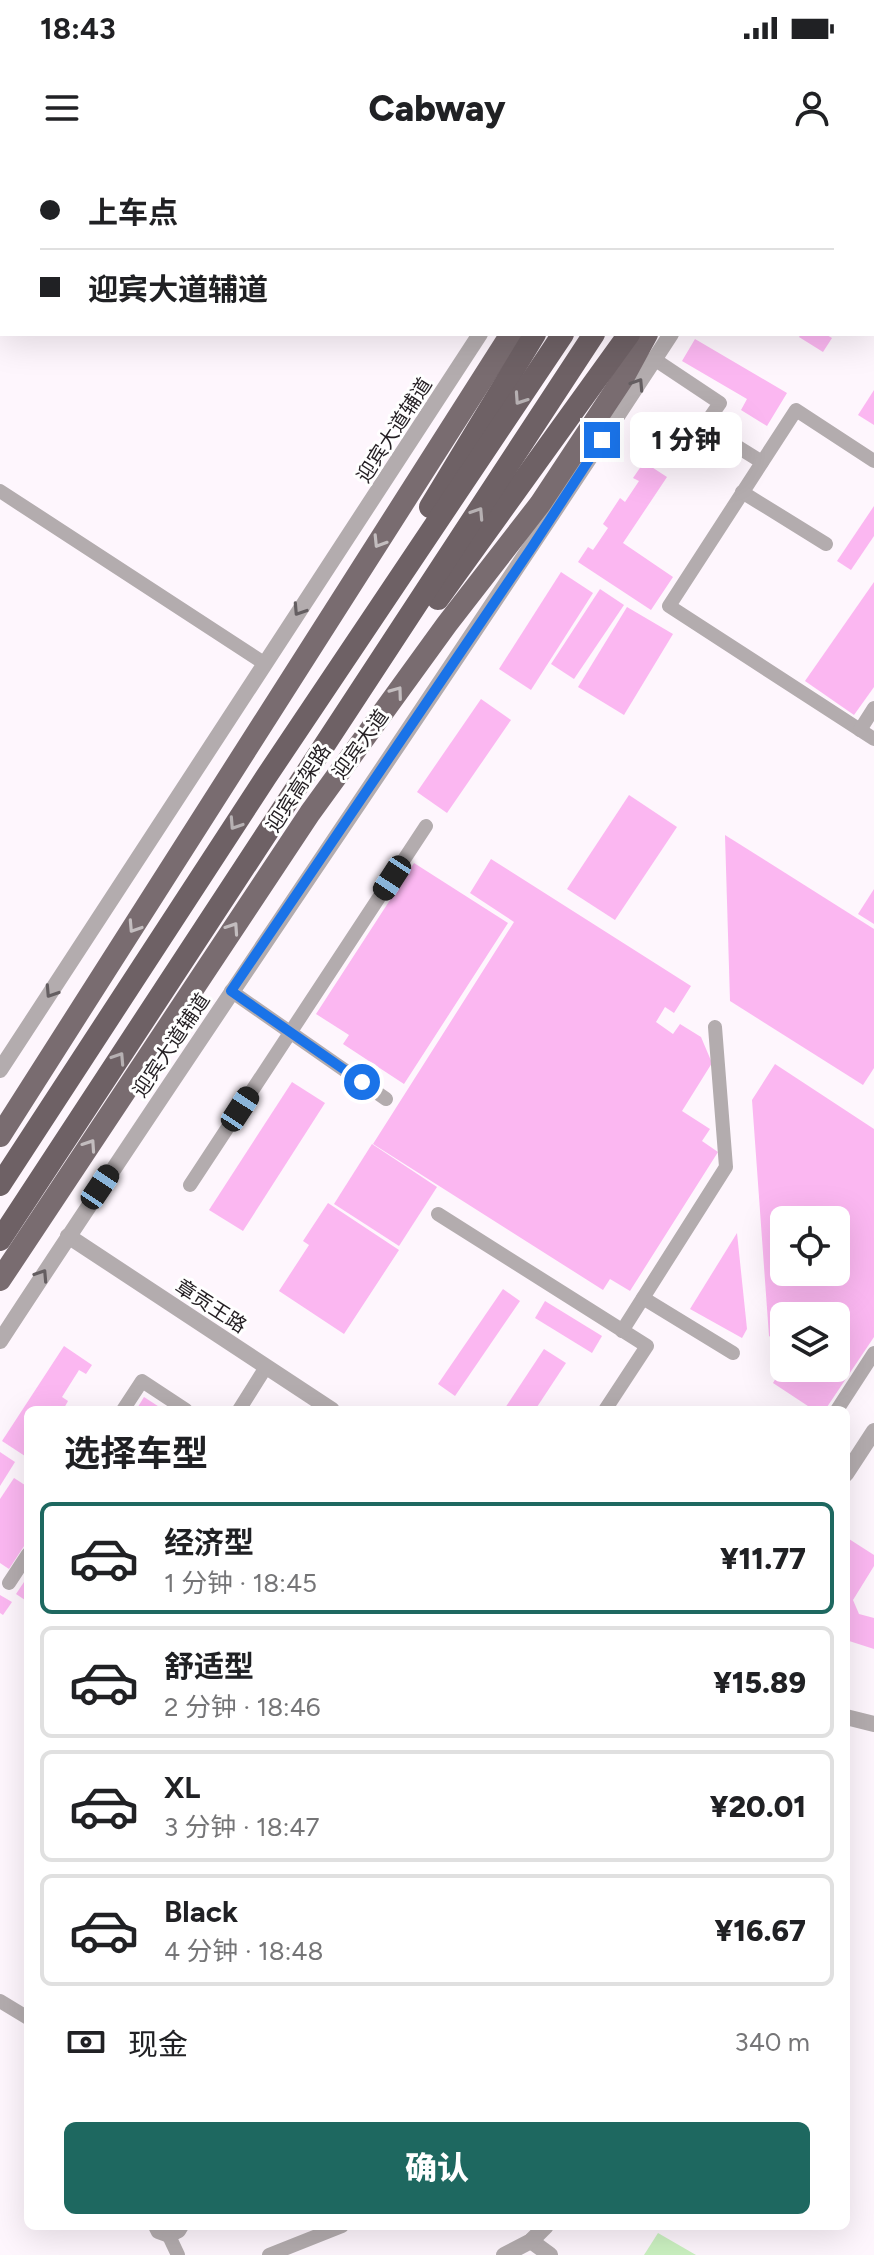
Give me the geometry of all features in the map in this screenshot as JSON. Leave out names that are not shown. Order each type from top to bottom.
[{"type":"highway","points":[[266,777],[534,336]]},
{"type":"highway","name":"迎宾高架路","points":[[0,1185],[266,777],[562,336]]},
{"type":"highway","name":"迎宾高架路","points":[[0,1240],[593,336]]},
{"type":"highway","points":[[295,793],[628,336]]},
{"type":"main road","points":[[0,1136],[510,336]]},
{"type":"main road","name":"迎宾大道","points":[[0,1280],[310,813],[447,624],[540,504],[622,380],[646,336]]},
{"type":"street","name":"迎宾大道辅道","points":[[0,1070],[479,336]]},
{"type":"street","name":"迎宾大道辅道","points":[[0,1341],[231,991],[532,547],[670,336]]},
{"type":"street","points":[[654,359],[720,403],[704,426],[762,462]]},
{"type":"street","points":[[874,461],[796,410],[669,606],[874,739]]},
{"type":"street","points":[[0,491],[264,663]]},
{"type":"street","points":[[742,492],[826,544]]},
{"type":"street","points":[[860,730],[874,708]]},
{"type":"street","points":[[190,1185],[426,826]]},
{"type":"street","points":[[231,991],[386,1099]]},
{"type":"street","points":[[622,1331],[726,1167],[715,1027]]},
{"type":"street","points":[[438,1214],[647,1346],[608,1406]]},
{"type":"street","name":"章贡王路","points":[[68,1236],[326,1406]]},
{"type":"street","points":[[643,1298],[733,1353]]},
{"type":"street","points":[[840,1406],[874,1353]]},
{"type":"street","points":[[242,1406],[266,1367]]},
{"type":"street","points":[[126,1406],[142,1381],[180,1406]]},
{"type":"street","points":[[850,1468],[874,1431]]},
{"type":"street","points":[[9,1583],[24,1560]]},
{"type":"street","points":[[850,1718],[874,1724]]},
{"type":"street","points":[[0,2001],[24,2016]]},
{"type":"street","points":[[157,2230],[169,2236],[178,2255]]},
{"type":"street","points":[[169,2236],[180,2230]]},
{"type":"street","points":[[269,2255],[332,2230]]},
{"type":"street","points":[[504,2255],[531,2241],[542,2230]]},
{"type":"street","points":[[531,2241],[550,2255]]},
{"type":"green space","points":[[658,2233],[696,2255],[644,2255]]},
{"type":"building","points":[[828,336],[832,338],[823,352],[799,337]]},
{"type":"building","points":[[695,339],[787,393],[767,426],[741,410],[747,399],[682,361]]},
{"type":"building","points":[[874,390],[874,425],[858,415]]},
{"type":"building","points":[[644,462],[667,477],[623,543],[673,577],[651,610],[578,562],[588,547],[593,550],[608,528],[603,524],[620,498],[625,502],[639,481],[633,478]]},
{"type":"building","points":[[874,506],[874,536],[851,570],[837,561]]},
{"type":"building","points":[[561,572],[593,593],[531,690],[499,669]]},
{"type":"building","points":[[874,582],[874,687],[854,715],[805,681]]},
{"type":"building","points":[[600,589],[624,605],[574,679],[551,664]]},
{"type":"building","points":[[627,607],[673,634],[624,715],[578,687]]},
{"type":"building","points":[[481,699],[511,720],[447,813],[417,792]]},
{"type":"building","points":[[629,795],[677,827],[615,920],[567,889]]},
{"type":"building","points":[[725,835],[874,929],[874,1068],[863,1085],[730,1001]]},
{"type":"building","points":[[491,859],[691,986],[674,1013],[665,1007],[656,1022],[673,1034],[680,1024],[701,1037],[712,1063],[682,1111],[710,1129],[702,1141],[718,1152],[630,1291],[610,1279],[603,1290],[373,1144],[514,922],[470,893]]},
{"type":"building","points":[[414,863],[508,923],[404,1084],[343,1044],[349,1035],[316,1014]]},
{"type":"building","points":[[874,889],[874,924],[858,914]]},
{"type":"building","points":[[775,1064],[874,1129],[874,1337],[850,1373],[850,1302],[770,1302],[770,1337],[752,1100]]},
{"type":"building","points":[[292,1082],[325,1103],[243,1231],[209,1210]]},
{"type":"building","points":[[372,1144],[437,1187],[399,1246],[334,1204]]},
{"type":"building","points":[[328,1203],[399,1250],[344,1334],[279,1291],[309,1245],[303,1241]]},
{"type":"building","points":[[737,1233],[747,1329],[742,1338],[690,1309]]},
{"type":"building","points":[[503,1289],[520,1301],[455,1396],[438,1384]]},
{"type":"building","points":[[545,1301],[602,1336],[592,1353],[535,1318]]},
{"type":"building","points":[[64,1346],[92,1365],[86,1374],[79,1370],[62,1397],[68,1401],[65,1406],[25,1406]]},
{"type":"building","points":[[544,1349],[566,1363],[538,1406],[506,1406]]},
{"type":"building","points":[[844,1382],[828,1406],[808,1406],[773,1383]]},
{"type":"building","points":[[144,1397],[158,1406],[138,1406]]},
{"type":"building","points":[[24,1407],[24,1455],[2,1441]]},
{"type":"building","points":[[0,1452],[15,1462],[0,1486]]},
{"type":"building","points":[[14,1478],[24,1484],[24,1546],[9,1569],[0,1563],[0,1499]]},
{"type":"building","points":[[850,1540],[874,1555],[874,1566],[853,1600],[859,1614],[874,1618],[874,1649],[850,1641]]},
{"type":"building","points":[[24,1582],[24,1599],[16,1594]]},
{"type":"building","points":[[0,1595],[12,1602],[3,1615],[0,1613]]},
{"type":"route","points":[[362,1082],[231,991],[602,440]]}]
